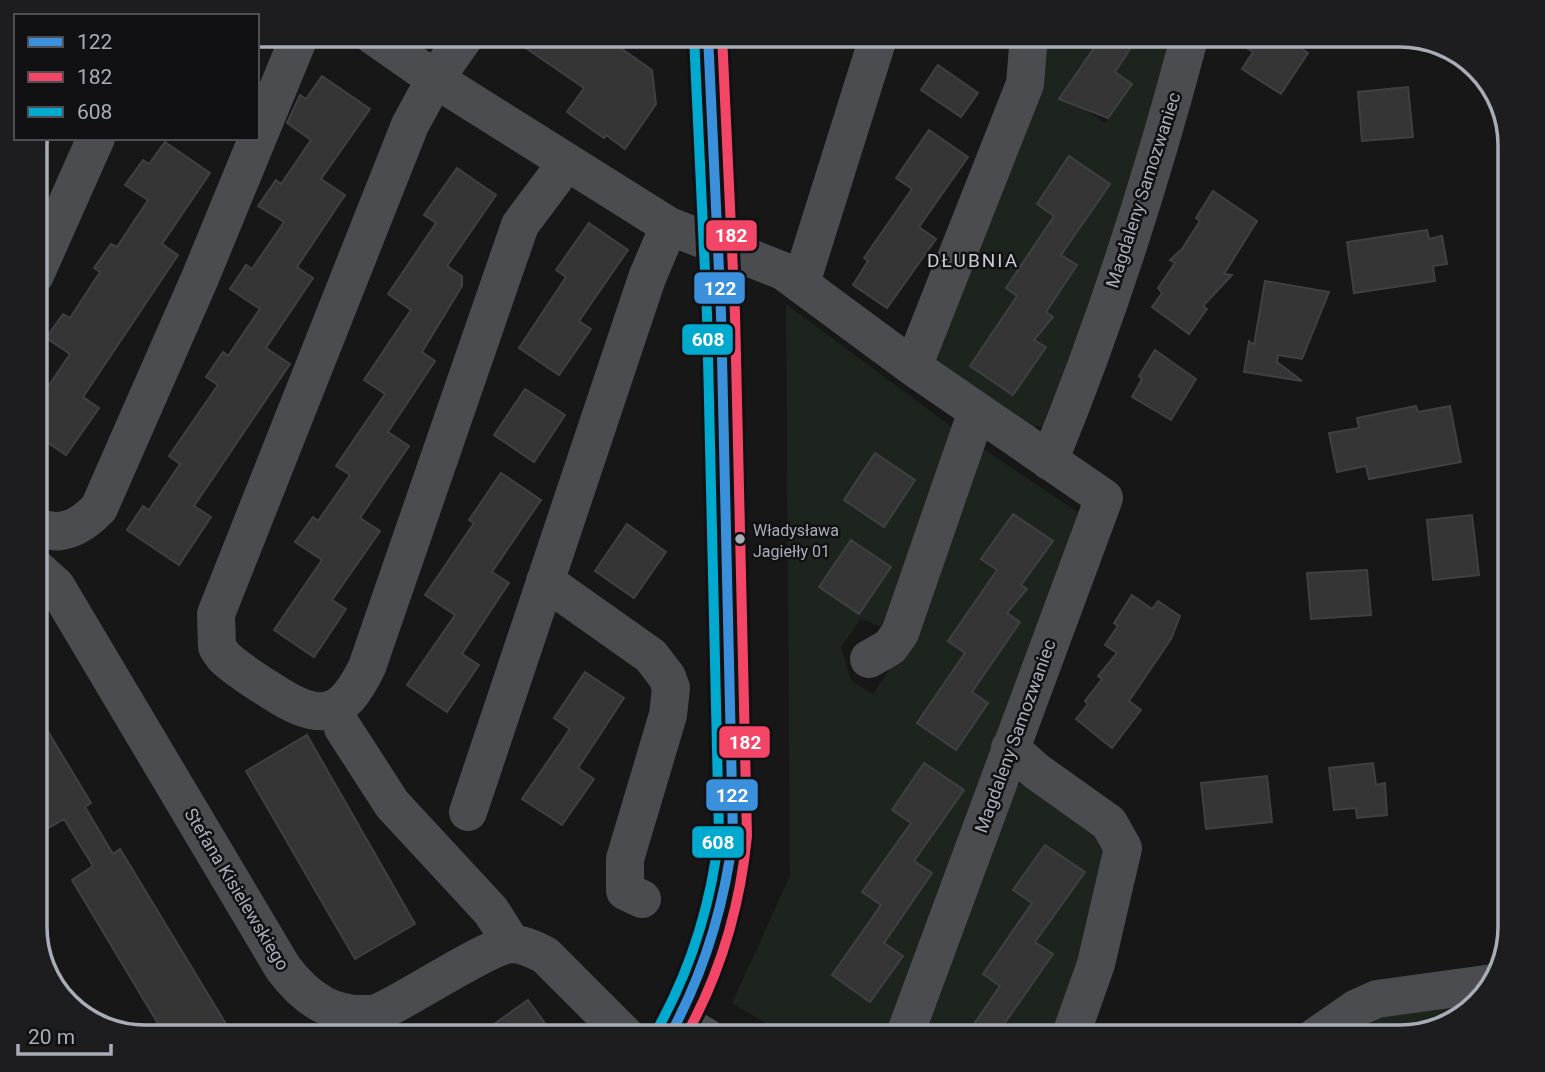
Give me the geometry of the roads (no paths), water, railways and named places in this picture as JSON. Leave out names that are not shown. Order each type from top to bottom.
[{"type":"street","points":[[259,135],[295,47]]},
{"type":"street","name":"Magdaleny Samozwaniec","points":[[389,47],[435,79],[670,226],[763,260],[801,283],[913,367],[1104,498],[908,1025]]},
{"type":"street","points":[[458,47],[435,79],[410,125],[216,614],[215,639],[223,657],[296,707],[321,713],[334,710],[346,703],[359,685],[520,225],[568,162]]},
{"type":"street","points":[[686,1025],[720,919],[729,876],[733,836],[719,246],[709,47]]},
{"type":"street","points":[[801,283],[875,47]]},
{"type":"street","points":[[913,367],[1025,84],[1028,47]]},
{"type":"street","name":"Magdaleny Samozwaniec","points":[[1049,461],[1075,398],[1164,134],[1187,47]]},
{"type":"street","points":[[47,248],[95,140]]},
{"type":"street","points":[[47,529],[54,532],[72,529],[87,521],[99,508],[200,278],[257,140]]},
{"type":"street","points":[[468,812],[647,278],[670,226]]},
{"type":"street","points":[[869,659],[890,648],[900,633],[977,411]]},
{"type":"street","name":"Stefana Kisielewskiego","points":[[47,577],[57,586],[283,968],[310,999],[355,1025]]},
{"type":"street","points":[[545,581],[651,656],[667,677],[671,688],[668,715],[625,859],[625,891],[642,900]]},
{"type":"street","points":[[343,728],[392,804],[491,911],[512,944],[530,947],[545,955],[616,1025]]},
{"type":"street","points":[[1010,748],[1036,771],[1109,823],[1124,848],[1096,964],[1074,1025]]},
{"type":"street","name":"Stefana Kisielewskiego","points":[[359,1025],[490,951],[512,944]]},
{"type":"street","points":[[1332,1025],[1357,1008],[1377,999],[1478,985]]},
{"type":"place","name":"Władysława Jagiełły 01","points":[[740,539]]},
{"type":"district","name":"DŁUBNIA","points":[[973,260]]}]
